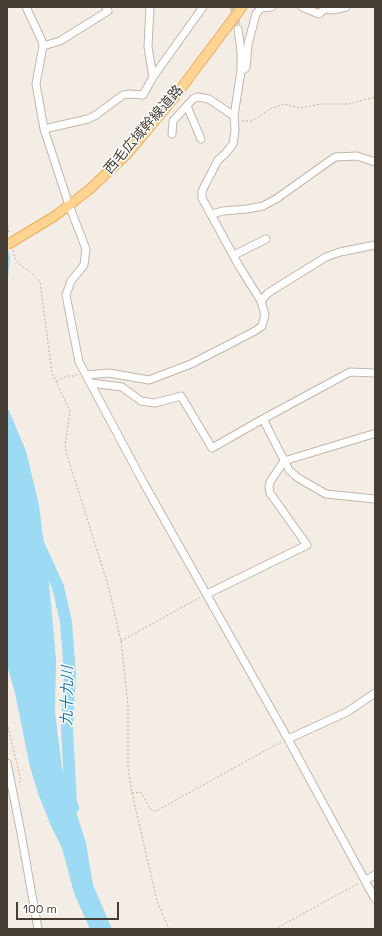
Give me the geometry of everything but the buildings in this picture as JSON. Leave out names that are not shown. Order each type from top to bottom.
[{"type":"main road","name":"西毛広域幹線道路","points":[[10,248],[56,216],[90,189],[128,153],[173,99],[242,7]]},
{"type":"street","points":[[26,7],[43,46],[36,84],[44,129],[69,205],[86,249],[84,265],[71,282],[66,295],[79,362],[142,480],[288,739],[375,899]]},
{"type":"street","points":[[43,46],[60,41],[108,11],[106,7]]},
{"type":"street","points":[[150,7],[148,47],[154,77]]},
{"type":"street","points":[[44,129],[88,119],[96,115],[123,95],[143,95],[203,7]]},
{"type":"street","points":[[241,71],[246,68],[248,44],[256,14],[261,8],[272,7]]},
{"type":"street","points":[[302,7],[319,14],[325,8],[333,10],[346,7]]},
{"type":"street","points":[[85,373],[109,374],[149,380],[191,364],[262,326],[265,315],[260,301],[202,198],[202,191],[218,160],[233,144],[235,131],[234,116],[241,71],[241,50],[238,29]]},
{"type":"street","points":[[172,134],[173,122],[193,99],[203,97],[209,98],[234,116]]},
{"type":"street","points":[[186,106],[201,139]]},
{"type":"street","points":[[212,214],[223,211],[263,206],[276,199],[335,157],[357,156],[375,162]]},
{"type":"street","points":[[234,255],[266,239]]},
{"type":"street","points":[[260,301],[268,293],[326,257],[340,252],[375,245]]},
{"type":"street","points":[[91,384],[122,387],[141,401],[155,403],[181,396],[212,448],[350,372],[375,373]]},
{"type":"street","points":[[263,419],[289,470],[298,478],[326,494],[375,499]]},
{"type":"street","points":[[207,594],[307,545],[270,493],[270,482],[284,461],[375,434]]},
{"type":"street","points":[[288,739],[347,712],[375,693]]},
{"type":"street","points":[[7,763],[23,841],[38,929]]},
{"type":"street","points":[[365,880],[375,875]]},
{"type":"path","points":[[234,116],[243,122],[252,121],[270,110],[284,104],[301,108],[321,104],[350,104],[375,97]]},
{"type":"path","points":[[7,222],[10,236]]},
{"type":"path","points":[[10,248],[20,264],[33,274],[40,282],[50,363],[56,382],[70,411],[65,445],[108,585],[121,641],[128,705],[128,768],[132,793],[157,901],[169,929]]},
{"type":"path","points":[[56,382],[67,376],[85,373]]},
{"type":"path","points":[[121,641],[207,594]]},
{"type":"path","points":[[7,723],[21,780],[20,783],[16,783]]},
{"type":"path","points":[[132,793],[140,792],[150,809],[156,811],[288,739]]},
{"type":"path","points":[[275,929],[365,880]]},
{"type":"water","points":[[7,245],[10,258],[7,289]]},
{"type":"water","points":[[7,406],[26,451],[39,505],[50,592],[56,660],[55,712],[62,768],[86,843],[93,885],[112,929],[90,929],[74,893],[62,848],[39,796],[30,767],[15,693],[7,665]]},
{"type":"waterway","name":"九十九川","points":[[38,543],[58,587],[66,622],[70,674],[67,729],[71,803],[73,808]]},
{"type":"tunnel","points":[[233,7],[238,29]]}]
